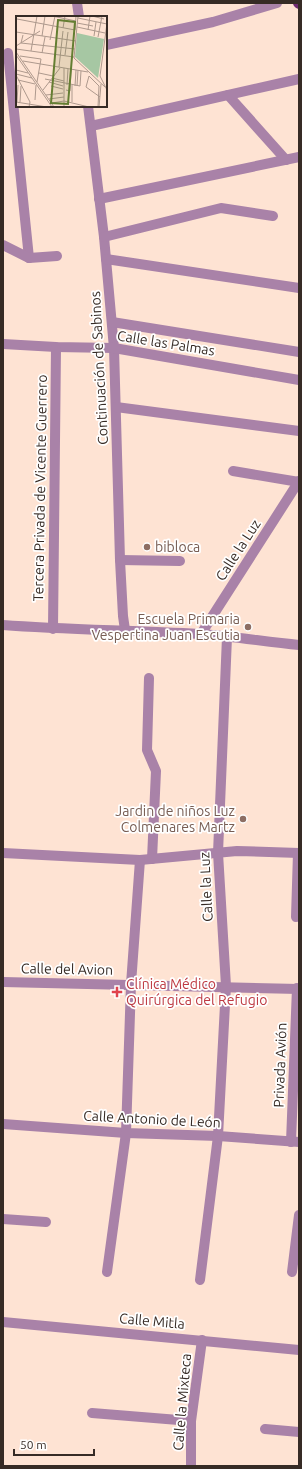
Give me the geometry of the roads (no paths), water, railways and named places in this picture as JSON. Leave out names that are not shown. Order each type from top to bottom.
[{"type":"street","points":[[77,3],[79,16]]},
{"type":"street","points":[[107,45],[213,22],[277,3]]},
{"type":"street","points":[[9,53],[29,258]]},
{"type":"street","points":[[91,126],[299,79]]},
{"type":"street","points":[[228,95],[286,160]]},
{"type":"street","name":"Continuación de Sabinos","points":[[88,107],[104,237],[114,348],[120,560],[125,630]]},
{"type":"street","points":[[99,199],[299,157]]},
{"type":"street","points":[[104,237],[221,208],[273,216]]},
{"type":"street","points":[[3,245],[29,258],[58,256]]},
{"type":"street","points":[[106,259],[299,288]]},
{"type":"street","points":[[112,322],[299,352]]},
{"type":"street","name":"Calle las Palmas","points":[[3,344],[56,348],[114,348],[299,380]]},
{"type":"street","name":"Tercera Privada de Vicente Guerrero","points":[[53,629],[56,348]]},
{"type":"street","points":[[116,407],[299,431]]},
{"type":"street","points":[[233,471],[299,481]]},
{"type":"street","name":"Calle la Luz","points":[[201,634],[299,481]]},
{"type":"street","points":[[120,560],[180,561]]},
{"type":"street","points":[[3,625],[53,629],[125,630],[201,634],[299,645]]},
{"type":"street","name":"Calle la Luz","points":[[200,1280],[218,1136],[226,986],[218,852],[227,637]]},
{"type":"street","points":[[148,678],[147,750],[156,771],[152,859]]},
{"type":"street","points":[[3,853],[140,860],[237,851],[298,853],[296,917]]},
{"type":"street","points":[[107,1272],[126,1133],[131,984],[140,860]]},
{"type":"street","name":"Calle del Avion","points":[[3,982],[298,988]]},
{"type":"street","name":"Privada Avión","points":[[295,1142],[298,988]]},
{"type":"street","name":"Calle Antonio de León","points":[[3,1124],[126,1133],[218,1136],[295,1142]]},
{"type":"street","points":[[292,1272],[299,1215]]},
{"type":"street","points":[[3,1219],[46,1222]]},
{"type":"street","name":"Calle Mitla","points":[[3,1322],[299,1350]]},
{"type":"street","name":"Calle la Mixteca","points":[[191,1466],[191,1421],[202,1340]]},
{"type":"street","points":[[92,1413],[191,1421]]},
{"type":"street","points":[[266,1429],[299,1432]]},
{"type":"place","name":"bibloca","points":[[147,547]]},
{"type":"place","name":"Escuela Primaria Vespertina Juan Escutia","points":[[248,627]]},
{"type":"place","name":"Jardin de niños Luz Colmenares Martz","points":[[243,819]]},
{"type":"place","name":"Clínica Médico Quirúrgica del Refugio","points":[[117,992]]}]
